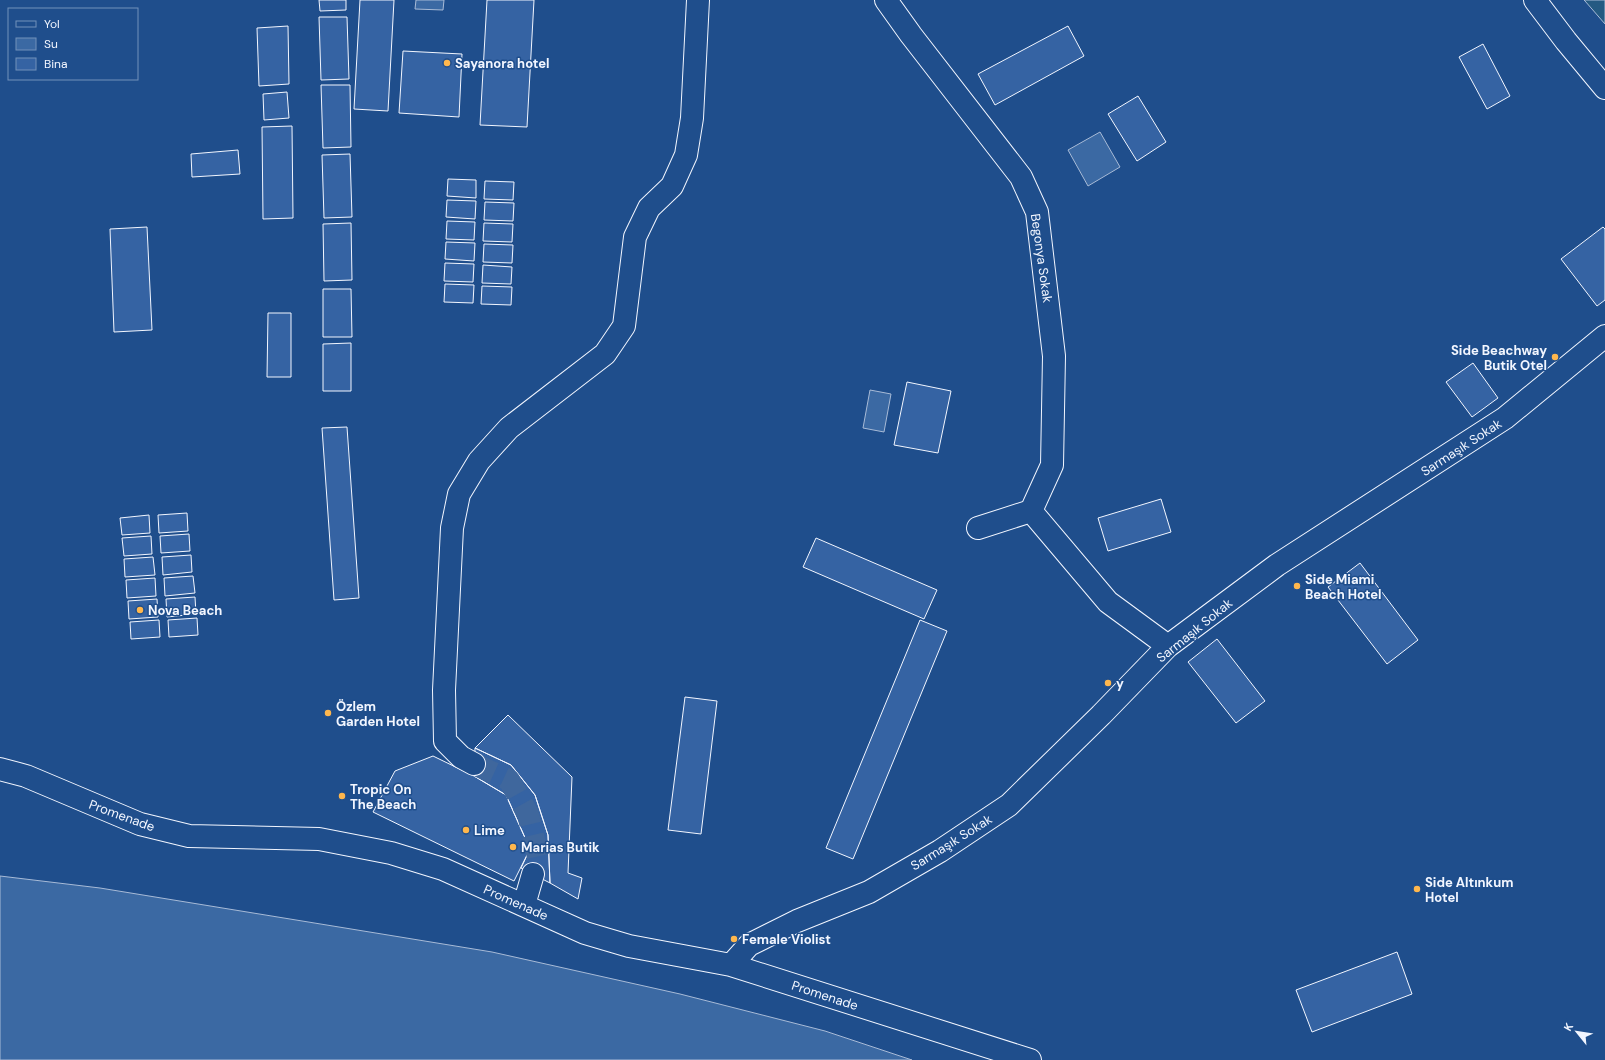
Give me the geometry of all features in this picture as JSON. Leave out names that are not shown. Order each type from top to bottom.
[{"type":"street","points":[[474,764],[462,757],[445,741],[444,690],[452,528],[459,494],[479,461],[508,428],[605,354],[624,326],[635,237],[649,208],[672,186],[686,155],[692,118],[698,0]]},
{"type":"street","name":"Begonya Sokak","points":[[886,0],[911,35],[1021,177],[1037,212],[1054,356],[1052,465],[1031,512]]},
{"type":"street","points":[[1535,0],[1566,41],[1605,88]]},
{"type":"street","name":"Sarmaşık Sokak","points":[[731,965],[749,945],[797,921],[870,892],[940,851],[1009,805],[1101,715],[1168,646],[1278,565],[1505,418],[1605,336]]},
{"type":"street","points":[[978,528],[1031,512],[1108,602],[1168,646]]},
{"type":"street","name":"Promenade","points":[[0,769],[26,776],[140,824],[189,836],[320,839],[391,853],[444,869],[585,933],[629,946],[731,965],[1030,1060]]},
{"type":"street","points":[[524,905],[533,874]]},
{"type":"shaded area","points":[[1584,0],[1605,0],[1605,24],[1585,1]]},
{"type":"water","points":[[416,0],[444,0],[443,10],[415,9]]},
{"type":"water","points":[[1100,132],[1120,167],[1088,186],[1068,150]]},
{"type":"water","points":[[870,390],[891,394],[884,432],[863,428]]},
{"type":"water","points":[[0,876],[100,888],[492,952],[680,994],[825,1031],[912,1060],[0,1060]]},
{"type":"building","points":[[319,0],[346,0],[346,10],[320,11]]},
{"type":"building","points":[[360,0],[394,0],[388,111],[354,109]]},
{"type":"building","points":[[487,0],[534,0],[527,127],[480,125]]},
{"type":"building","points":[[319,17],[347,17],[349,79],[321,80]]},
{"type":"building","points":[[288,26],[289,84],[259,86],[257,28]]},
{"type":"building","points":[[1068,26],[1084,56],[995,105],[978,74]]},
{"type":"building","points":[[1483,44],[1510,96],[1487,109],[1459,57]]},
{"type":"building","points":[[403,51],[462,54],[459,117],[399,113]]},
{"type":"building","points":[[321,85],[350,85],[351,147],[323,148]]},
{"type":"building","points":[[287,92],[289,118],[264,120],[263,94]]},
{"type":"building","points":[[1138,96],[1166,142],[1137,161],[1108,114]]},
{"type":"building","points":[[292,126],[293,218],[263,219],[262,127]]},
{"type":"building","points":[[238,150],[240,174],[192,177],[191,154]]},
{"type":"building","points":[[350,154],[352,217],[324,218],[322,155]]},
{"type":"building","points":[[448,179],[476,180],[476,198],[447,196]]},
{"type":"building","points":[[485,181],[514,182],[513,200],[484,199]]},
{"type":"building","points":[[447,200],[476,201],[475,219],[446,217]]},
{"type":"building","points":[[485,202],[514,203],[513,221],[484,220]]},
{"type":"building","points":[[447,221],[475,222],[474,240],[446,239]]},
{"type":"building","points":[[351,223],[352,280],[324,281],[323,224]]},
{"type":"building","points":[[484,223],[513,224],[512,242],[483,241]]},
{"type":"building","points":[[147,227],[152,330],[114,332],[110,229]]},
{"type":"building","points":[[1603,227],[1605,229],[1605,300],[1597,306],[1561,259]]},
{"type":"building","points":[[446,242],[475,243],[474,261],[445,259]]},
{"type":"building","points":[[484,244],[513,245],[512,263],[483,262]]},
{"type":"building","points":[[445,263],[474,264],[473,282],[444,281]]},
{"type":"building","points":[[483,265],[512,267],[511,284],[482,283]]},
{"type":"building","points":[[445,284],[474,285],[473,303],[444,302]]},
{"type":"building","points":[[482,286],[512,287],[511,305],[481,304]]},
{"type":"building","points":[[323,289],[351,289],[352,337],[323,337]]},
{"type":"building","points":[[268,313],[291,313],[291,377],[267,377]]},
{"type":"building","points":[[351,343],[351,391],[323,391],[323,344]]},
{"type":"building","points":[[1473,363],[1498,398],[1472,417],[1446,382]]},
{"type":"building","points":[[907,382],[951,391],[938,453],[894,445]]},
{"type":"building","points":[[347,427],[359,598],[334,600],[322,428]]},
{"type":"building","points":[[1161,499],[1171,532],[1108,551],[1098,518]]},
{"type":"building","points":[[187,513],[188,531],[159,533],[158,515]]},
{"type":"building","points":[[149,515],[150,533],[122,535],[120,518]]},
{"type":"building","points":[[189,534],[190,551],[161,553],[160,536]]},
{"type":"building","points":[[151,536],[152,554],[124,556],[122,538]]},
{"type":"building","points":[[816,538],[937,590],[924,619],[803,567]]},
{"type":"building","points":[[191,555],[192,572],[163,575],[162,557]]},
{"type":"building","points":[[153,557],[155,575],[125,577],[124,559]]},
{"type":"building","points":[[1360,563],[1418,640],[1387,664],[1328,587]]},
{"type":"building","points":[[193,576],[195,593],[165,596],[164,578]]},
{"type":"building","points":[[155,578],[156,596],[127,598],[126,580]]},
{"type":"building","points":[[195,597],[196,614],[167,617],[166,599]]},
{"type":"building","points":[[157,599],[158,617],[129,619],[128,601]]},
{"type":"building","points":[[197,618],[198,635],[169,637],[168,620]]},
{"type":"building","points":[[159,620],[160,637],[131,639],[130,622]]},
{"type":"building","points":[[920,620],[947,631],[853,859],[826,848]]},
{"type":"building","points":[[1217,639],[1265,701],[1236,723],[1188,662]]},
{"type":"building","points":[[685,697],[717,701],[701,834],[668,830]]},
{"type":"building","points":[[508,715],[572,777],[568,873],[582,878],[578,899],[550,883],[548,835],[535,795],[511,765],[475,748]]},
{"type":"building","points":[[475,748],[511,765],[535,795],[548,835],[550,883],[521,868],[530,849],[506,795],[474,776]]},
{"type":"building","name":"Lime","points":[[433,756],[474,776],[506,795],[530,849],[514,881],[373,812],[395,771]]},
{"type":"building","points":[[1397,952],[1412,994],[1312,1032],[1296,990]]},
{"type":"tunnel","points":[[474,764],[509,780],[528,814],[538,857],[533,874]]},
{"type":"place","name":"Sayanora hotel","points":[[447,63]]},
{"type":"place","name":"Side Beachway Butik Otel","points":[[1555,357]]},
{"type":"place","name":"Side Miami Beach Hotel","points":[[1297,586]]},
{"type":"place","name":"Nova Beach","points":[[140,610]]},
{"type":"place","name":"y","points":[[1108,683]]},
{"type":"place","name":"Özlem Garden Hotel","points":[[328,713]]},
{"type":"place","name":"Tropic On The Beach","points":[[342,796]]},
{"type":"place","name":"Lime","points":[[466,830]]},
{"type":"place","name":"Marias Butik","points":[[513,847]]},
{"type":"place","name":"Side Altınkum Hotel","points":[[1417,889]]},
{"type":"place","name":"Female Violist","points":[[734,939]]}]
